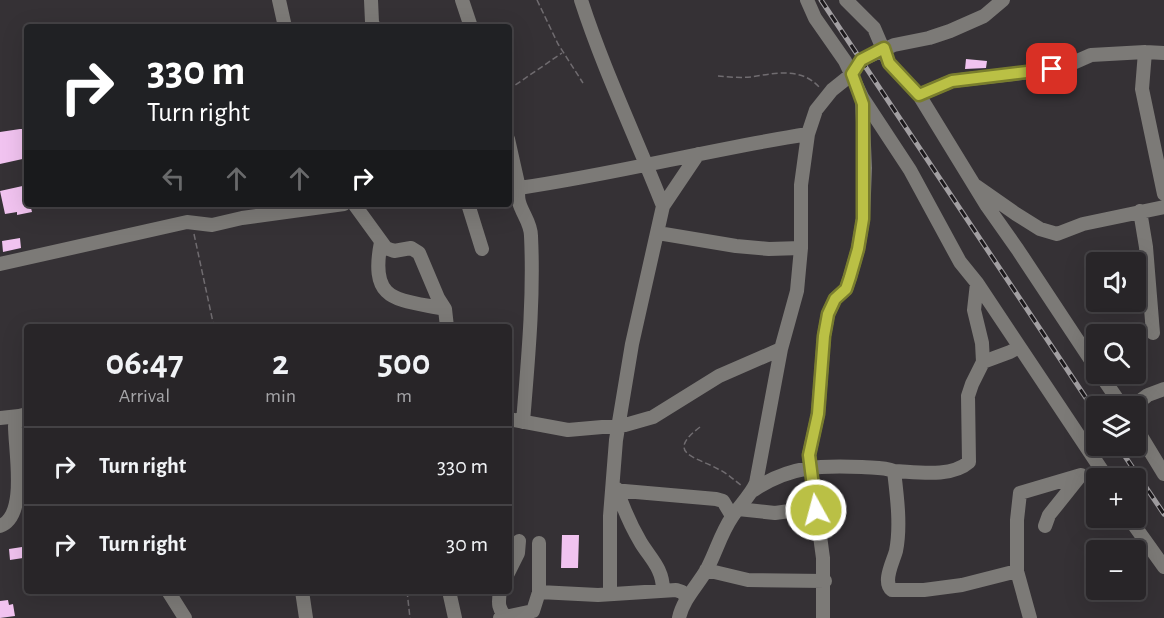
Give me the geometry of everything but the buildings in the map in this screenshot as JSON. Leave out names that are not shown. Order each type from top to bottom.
[{"type":"street","points":[[279,0],[284,24]]},
{"type":"street","points":[[371,0],[373,24]]},
{"type":"street","points":[[462,0],[470,24]]},
{"type":"street","points":[[581,0],[604,68],[663,206]]},
{"type":"street","points":[[807,0],[815,18],[852,74],[862,97],[910,170],[960,262],[1100,468]]},
{"type":"street","points":[[752,491],[761,459],[781,349],[797,291],[801,248],[801,185],[808,134],[816,110],[826,96],[852,74],[861,60],[884,48],[950,31],[984,15],[1003,0]]},
{"type":"street","points":[[850,2],[874,28],[889,63],[919,95],[987,206],[1086,353]]},
{"type":"street","points":[[1145,52],[1142,89],[1164,194]]},
{"type":"street","points":[[919,95],[952,81],[1066,66],[1091,55],[1164,53]]},
{"type":"street","points":[[823,618],[825,581],[809,455],[818,414],[828,314],[835,299],[846,289],[858,249],[863,219],[862,97]]},
{"type":"street","points":[[519,188],[808,134]]},
{"type":"street","points":[[610,593],[610,516],[615,490],[617,427],[632,344],[663,206],[698,154]]},
{"type":"street","points":[[512,157],[519,188],[519,204],[530,226],[532,265],[530,333],[523,422]]},
{"type":"street","points":[[974,184],[1040,229],[1057,234],[1083,224],[1164,207]]},
{"type":"street","points":[[0,264],[49,255],[91,243],[187,222],[212,225],[242,218],[322,207]]},
{"type":"street","points":[[356,207],[381,242],[390,250],[411,248],[419,253],[445,309],[447,324]]},
{"type":"street","points":[[469,207],[482,249]]},
{"type":"street","points":[[1140,211],[1146,247],[1153,333]]},
{"type":"street","points":[[658,233],[736,246],[769,249],[801,248]]},
{"type":"street","points":[[381,242],[378,272],[383,288],[401,301],[445,309]]},
{"type":"street","points":[[679,618],[681,609],[706,570],[735,513],[752,491],[768,480],[810,467],[831,466],[925,472],[961,469],[969,462],[968,396],[983,362],[982,343],[974,310],[976,283]]},
{"type":"street","points":[[983,362],[1019,347]]},
{"type":"street","points":[[512,419],[568,430],[617,427],[652,417],[719,376],[781,349]]},
{"type":"street","points":[[1146,396],[1164,389]]},
{"type":"street","points":[[0,417],[23,415]]},
{"type":"street","points":[[0,526],[7,524],[16,508],[15,426],[23,415]]},
{"type":"street","points":[[1146,444],[1164,474]]},
{"type":"street","points":[[1045,526],[1049,515],[1095,460]]},
{"type":"street","points":[[894,471],[899,528],[896,550],[887,582],[889,588],[892,590],[924,590],[962,585],[1017,571]]},
{"type":"street","points":[[1030,618],[1017,571],[1017,520],[1020,493],[1081,475]]},
{"type":"street","points":[[615,490],[716,499],[723,501],[735,513],[816,510]]},
{"type":"street","points":[[615,490],[640,542],[660,570],[663,590]]},
{"type":"street","points":[[1136,528],[1163,569]]},
{"type":"street","points":[[512,565],[518,553],[519,541]]},
{"type":"street","points":[[499,594],[498,601],[504,618],[533,611],[539,592],[539,543]]},
{"type":"street","points":[[706,570],[748,580],[825,581]]},
{"type":"street","points":[[539,592],[582,595],[663,590],[682,592],[687,599]]},
{"type":"street","points":[[170,594],[185,618]]},
{"type":"street","points":[[302,594],[306,618]]},
{"type":"street","points":[[450,594],[455,618]]},
{"type":"path","points":[[537,0],[563,53],[583,83]]},
{"type":"path","points":[[512,87],[563,53]]},
{"type":"path","points":[[718,76],[751,76],[765,73],[801,75],[813,80],[826,96]]},
{"type":"path","points":[[193,223],[196,248],[209,295],[214,324]]},
{"type":"path","points":[[700,427],[687,437],[684,446],[688,454],[697,461],[721,470],[752,491]]},
{"type":"path","points":[[407,594],[410,618]]},
{"type":"railway","points":[[821,0],[1086,398]]},
{"type":"railway","points":[[1125,456],[1164,514]]},
{"type":"route","points":[[816,510],[809,455],[818,414],[824,336],[828,314],[835,299],[846,289],[858,249],[863,219],[865,168],[863,104],[852,74],[861,60],[884,48],[889,63],[919,95],[952,81],[1052,69]]}]
